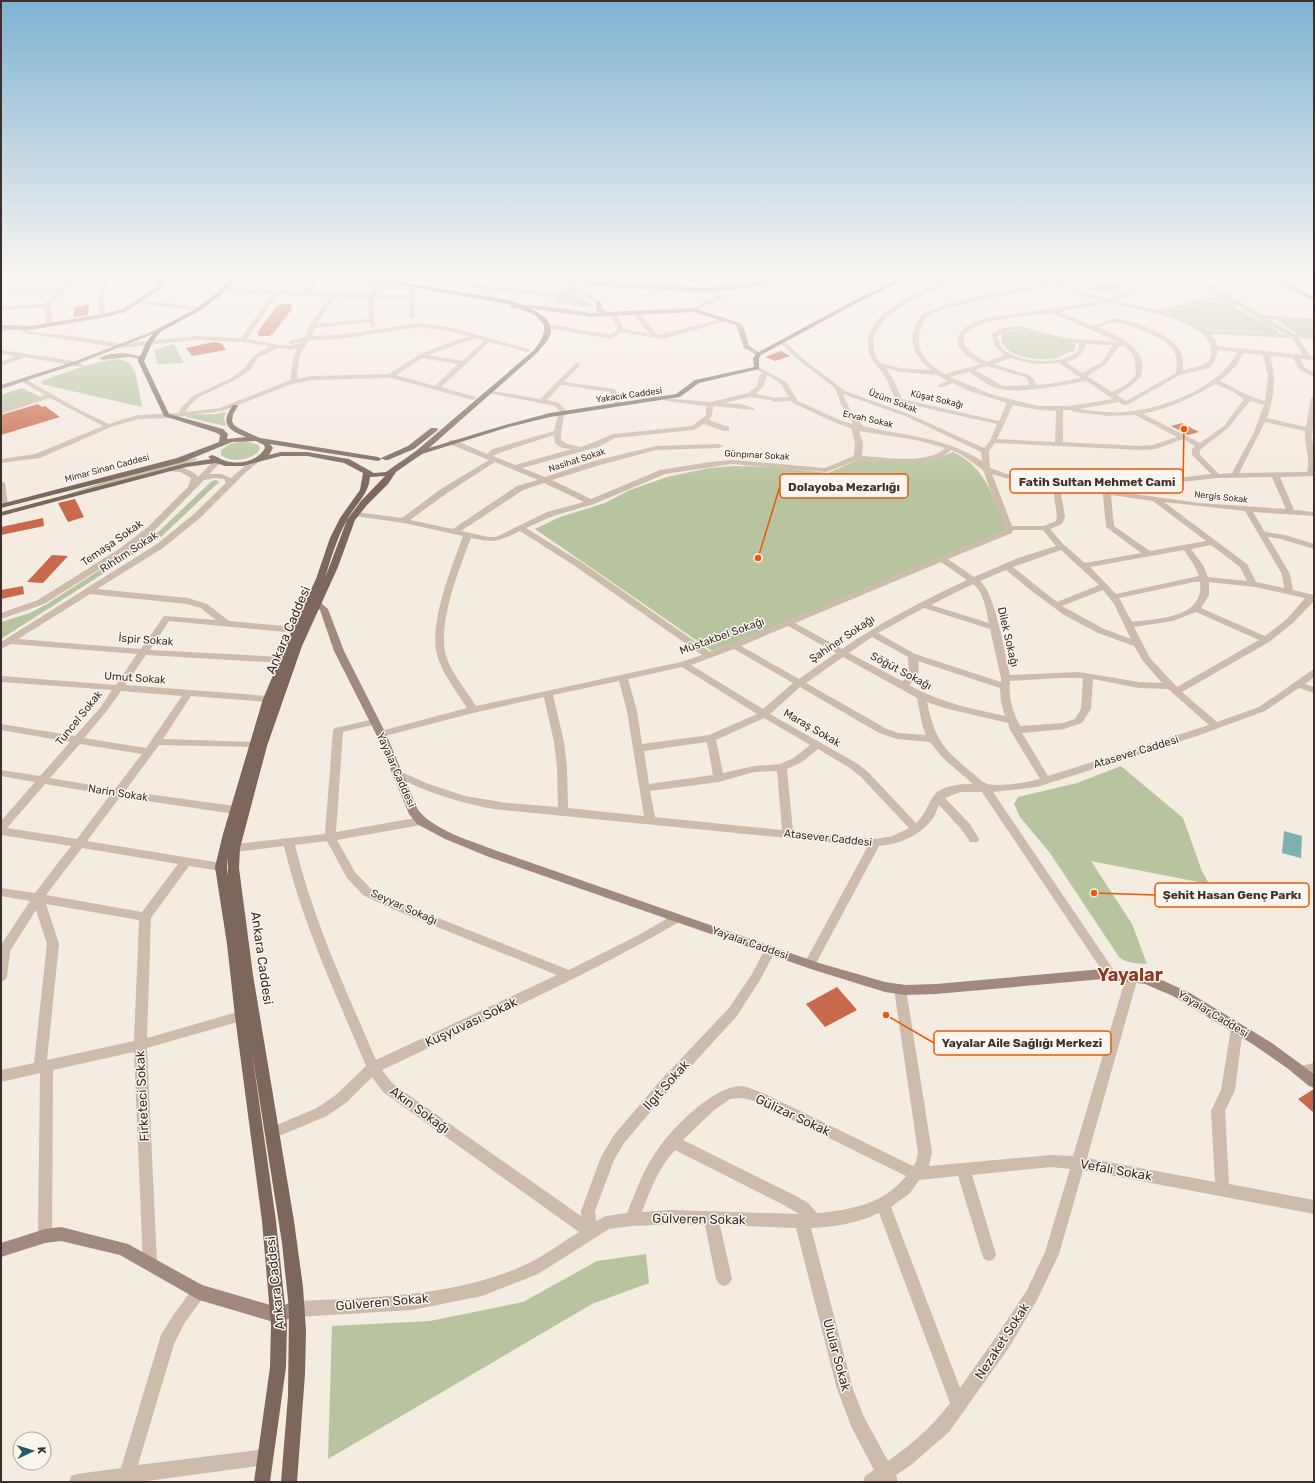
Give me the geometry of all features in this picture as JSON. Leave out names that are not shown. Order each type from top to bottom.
[{"type":"main road","points":[[146,348],[141,361],[168,415],[220,431],[224,435],[220,444],[211,454],[212,458],[217,461]]},
{"type":"main road","name":"Ankara Caddesi","points":[[262,1482],[278,1367],[279,1325],[269,1221],[240,1016],[232,938],[220,867],[224,850],[254,744],[283,660],[296,630],[334,567],[344,535],[355,514],[394,471],[419,453],[538,348]]},
{"type":"main road","points":[[757,368],[756,358],[759,354],[771,348]]},
{"type":"main road","points":[[366,471],[368,463],[398,454],[422,441],[528,350]]},
{"type":"main road","name":"Yakacık Caddesi","points":[[419,453],[507,426],[563,413],[666,399],[683,394],[697,381],[757,368]]},
{"type":"main road","points":[[235,406],[228,415],[228,420],[231,425],[237,431],[267,444],[269,448],[267,452],[258,459]]},
{"type":"main road","name":"Mimar Sinan Caddesi","points":[[2,505],[180,460],[220,444],[240,438],[258,439]]},
{"type":"main road","points":[[436,438],[440,443],[452,442]]},
{"type":"main road","points":[[258,439],[382,458],[397,462],[398,465],[394,471],[376,475],[346,462],[308,454],[285,454],[258,459]]},
{"type":"main road","name":"Mimar Sinan Caddesi","points":[[1,514],[171,469],[217,461],[231,465],[258,459]]},
{"type":"main road","name":"Ankara Caddesi","points":[[289,1482],[298,1383],[297,1309],[293,1271],[244,954],[233,865],[262,746],[340,524],[360,496],[366,484],[366,471]]},
{"type":"main road","points":[[220,867],[233,865]]},
{"type":"street","points":[[1,388],[26,382],[78,364],[117,348]]},
{"type":"street","points":[[182,414],[183,410],[195,396],[234,379],[248,369],[255,358],[272,348]]},
{"type":"street","points":[[289,348],[296,359]]},
{"type":"street","points":[[293,381],[296,359],[300,348]]},
{"type":"street","points":[[390,376],[406,363],[442,348]]},
{"type":"street","points":[[436,387],[465,363],[480,348]]},
{"type":"street","points":[[521,348],[528,350]]},
{"type":"street","points":[[748,348],[759,354]]},
{"type":"street","name":"Üzüm Sokak","points":[[791,348],[838,388],[850,395],[907,415],[985,451]]},
{"type":"street","name":"Küşat Sokağı","points":[[872,348],[878,364],[890,378],[895,394],[900,400],[1000,423]]},
{"type":"street","points":[[916,348],[918,354],[938,373]]},
{"type":"street","points":[[965,348],[970,356],[985,364],[1027,376],[1031,380],[1033,387]]},
{"type":"street","points":[[998,348],[1008,356],[1035,362],[1061,362],[1080,353],[1082,348]]},
{"type":"street","points":[[970,370],[1001,388],[1033,387],[1084,377],[1104,363],[1114,348]]},
{"type":"street","points":[[1112,394],[1129,385],[1139,375],[1137,355],[1132,348]]},
{"type":"street","points":[[1176,348],[1180,361],[1179,373]]},
{"type":"street","points":[[878,364],[908,371],[938,373],[972,390],[1038,408],[1063,408],[1122,402],[1179,373],[1210,364],[1214,358],[1215,348]]},
{"type":"street","points":[[1217,348],[1311,358]]},
{"type":"street","points":[[1303,348],[1311,358]]},
{"type":"street","points":[[1063,408],[1107,414],[1138,413],[1166,407],[1184,400],[1216,382],[1230,368],[1241,351]]},
{"type":"street","points":[[1,352],[78,364],[113,356],[135,356],[141,361]]},
{"type":"street","points":[[1234,476],[1255,438],[1267,404],[1271,384],[1266,354]]},
{"type":"street","points":[[1,364],[25,356]]},
{"type":"street","points":[[420,356],[465,363]]},
{"type":"street","points":[[946,376],[970,370],[1008,356]]},
{"type":"street","points":[[1295,356],[1302,369],[1314,375]]},
{"type":"street","points":[[1061,362],[1112,394],[1138,413],[1201,446]]},
{"type":"street","points":[[542,401],[578,364]]},
{"type":"street","name":"Ervah Sokak","points":[[757,368],[779,379],[784,384],[792,399],[809,409],[840,423],[858,428],[929,440],[965,453],[986,469]]},
{"type":"street","points":[[750,395],[760,387],[762,377],[765,373]]},
{"type":"street","points":[[1,461],[37,456],[109,426],[137,417],[213,412],[235,406],[266,390],[293,381],[312,378],[390,376],[473,398]]},
{"type":"street","points":[[940,386],[953,381]]},
{"type":"street","points":[[26,382],[109,426]]},
{"type":"street","points":[[1216,382],[1234,390],[1248,399],[1267,404]]},
{"type":"street","points":[[559,384],[613,390],[618,405]]},
{"type":"street","points":[[838,388],[839,396],[858,428],[858,458]]},
{"type":"street","points":[[999,398],[1001,388]]},
{"type":"street","points":[[489,391],[557,404],[563,413],[557,432],[559,444],[582,449]]},
{"type":"street","points":[[710,404],[750,395],[771,399],[792,399]]},
{"type":"street","points":[[1,412],[50,396]]},
{"type":"street","points":[[1147,553],[1110,527],[1109,493],[1127,486],[1216,476],[1312,474],[1313,464],[1309,447],[1312,440],[1309,430],[1314,398]]},
{"type":"street","points":[[666,399],[740,406],[752,409]]},
{"type":"street","points":[[1216,476],[1196,455],[1195,450],[1226,427],[1248,399]]},
{"type":"street","points":[[894,410],[900,400]]},
{"type":"street","points":[[1011,401],[993,441],[985,451],[986,469],[1009,528],[1045,528],[1059,522],[1061,517],[1056,485]]},
{"type":"street","points":[[514,468],[595,445],[613,436],[688,429],[698,426],[704,422],[709,415],[710,404]]},
{"type":"street","points":[[1059,445],[1063,408]]},
{"type":"street","points":[[1262,419],[1309,430]]},
{"type":"street","points":[[704,422],[726,429]]},
{"type":"street","points":[[486,457],[496,451],[557,432]]},
{"type":"street","points":[[993,441],[1146,448],[1183,437]]},
{"type":"street","points":[[452,442],[546,481],[591,502]]},
{"type":"street","name":"Nasihat Sokak","points":[[455,531],[520,488],[546,481],[597,463],[650,449],[719,446]]},
{"type":"street","name":"Günpınar Sokak","points":[[355,514],[404,521],[488,539],[498,539],[522,529],[530,523],[550,514],[591,502],[663,472],[710,464],[742,463],[826,470],[851,459],[858,458],[926,460],[943,454],[949,447]]},
{"type":"street","name":"Rıhtım Sokak","points":[[5,643],[160,546],[197,516],[258,459]]},
{"type":"street","points":[[404,521],[444,491],[494,460]]},
{"type":"street","name":"Temaşa Sokak","points":[[1,616],[41,602],[122,551],[151,529],[190,491],[217,461]]},
{"type":"street","points":[[171,469],[181,470],[193,475],[195,478],[190,491]]},
{"type":"street","name":"Nergis Sokak","points":[[986,469],[1006,476],[1155,500],[1248,510],[1314,514]]},
{"type":"street","points":[[1275,474],[1291,512]]},
{"type":"street","points":[[202,478],[209,476],[221,476],[227,478],[230,484]]},
{"type":"street","points":[[1,483],[2,505]]},
{"type":"street","points":[[1132,496],[1134,490],[1141,485]]},
{"type":"street","points":[[1155,500],[1244,566],[1253,585]]},
{"type":"street","points":[[1248,510],[1286,574],[1289,592]]},
{"type":"street","name":"Müstakbel Sokağı","points":[[381,734],[473,710],[683,664],[710,656],[1009,531],[1009,528]]},
{"type":"street","points":[[1045,528],[1114,596],[1124,612],[1137,644],[1146,658],[1174,689],[1216,726]]},
{"type":"street","points":[[522,529],[578,564],[710,656]]},
{"type":"street","points":[[468,534],[454,572],[442,620],[439,645],[442,657],[473,710]]},
{"type":"street","points":[[1263,534],[1282,537],[1314,547]]},
{"type":"street","points":[[1084,566],[1147,553],[1213,542]]},
{"type":"street","points":[[1130,625],[1172,619],[1189,614],[1196,609],[1205,592],[1204,579],[1201,569],[1185,546]]},
{"type":"street","name":"Şahiner Sokağı","points":[[638,748],[711,738],[764,714],[800,682],[872,633],[923,605],[1007,566],[1063,547]]},
{"type":"street","name":"Dilek Sokağı","points":[[942,559],[982,586],[988,602],[1005,682],[1011,720],[1037,768],[1046,780]]},
{"type":"street","points":[[1007,566],[1068,614],[1124,641],[1137,644]]},
{"type":"street","points":[[1114,596],[1194,579],[1204,579],[1253,585],[1313,598]]},
{"type":"street","points":[[1056,605],[1105,586]]},
{"type":"street","points":[[89,591],[188,601],[204,606],[226,623],[296,630]]},
{"type":"street","points":[[872,633],[912,656],[1005,682],[1055,675],[1088,676],[1157,688],[1174,689],[1266,640],[1290,621],[1313,598]]},
{"type":"street","name":"Yayalar Caddesi","points":[[313,603],[324,609],[340,651],[381,734],[413,811],[421,821],[449,836],[493,854],[810,964],[863,981],[900,989],[943,988],[1111,975],[1150,980],[1169,987],[1288,1060],[1308,1070],[1314,1082]]},
{"type":"street","points":[[923,605],[993,627]]},
{"type":"street","points":[[1196,609],[1266,640]]},
{"type":"street","name":"Tuncel Sokak","points":[[1,829],[103,710],[167,618],[226,623]]},
{"type":"street","name":"Söğüt Sokağı","points":[[788,624],[921,696],[944,705],[1011,720]]},
{"type":"street","name":"İspir Sokak","points":[[5,643],[283,660]]},
{"type":"street","points":[[735,646],[883,731],[897,736],[934,739]]},
{"type":"street","points":[[902,685],[910,681],[913,675],[915,664],[912,656]]},
{"type":"street","name":"Maraş Sokak","points":[[683,664],[764,714],[854,766],[865,775],[916,829]]},
{"type":"street","name":"Atasever Caddesi","points":[[397,773],[410,781],[424,786],[472,800],[506,807],[875,843],[895,840],[916,829],[929,816],[938,797],[947,792],[960,788],[1002,788],[1021,786],[1046,780],[1193,734],[1262,709],[1286,694],[1296,684],[1314,672]]},
{"type":"street","points":[[1016,730],[1064,726],[1079,721],[1086,709],[1088,676]]},
{"type":"street","points":[[623,677],[632,711],[650,821]]},
{"type":"street","name":"Umut Sokak","points":[[1,679],[268,700]]},
{"type":"street","points":[[1296,684],[1314,690]]},
{"type":"street","points":[[548,693],[559,742],[562,766],[563,812]]},
{"type":"street","points":[[1,977],[4,950],[38,898],[149,752],[188,694]]},
{"type":"street","points":[[921,696],[926,718],[934,739],[961,768],[985,788],[1111,975]]},
{"type":"street","points":[[330,837],[338,730],[374,722]]},
{"type":"street","points":[[1,727],[149,752]]},
{"type":"street","points":[[711,738],[718,778]]},
{"type":"street","points":[[155,742],[254,744]]},
{"type":"street","points":[[644,788],[718,778],[754,769],[782,767],[798,760],[817,745]]},
{"type":"street","points":[[782,767],[788,834]]},
{"type":"street","name":"Narin Sokak","points":[[1,774],[235,810]]},
{"type":"street","points":[[938,797],[966,827],[974,839]]},
{"type":"street","points":[[236,848],[330,837],[421,821]]},
{"type":"street","points":[[1,829],[220,867]]},
{"type":"street","name":"Seyyar Sokağı","points":[[330,837],[351,875],[367,892],[569,975]]},
{"type":"street","name":"Akın Sokağı","points":[[289,842],[298,881],[320,943],[373,1068],[388,1088],[590,1232]]},
{"type":"street","points":[[810,964],[875,843]]},
{"type":"street","points":[[186,861],[145,917],[140,1045],[240,1016]]},
{"type":"street","points":[[1,892],[145,917]]},
{"type":"street","points":[[38,898],[53,944],[43,1066],[45,1236]]},
{"type":"street","name":"Kuşyuvası Sokak","points":[[272,1133],[322,1112],[342,1098],[373,1068],[569,975],[641,939],[677,918]]},
{"type":"street","name":"Ilgıt Sokak","points":[[590,1232],[588,1211],[608,1157],[619,1139],[665,1085],[732,1012],[756,977],[770,950]]},
{"type":"street","name":"Nezaket Sokak","points":[[871,1482],[887,1477],[943,1426],[1004,1340],[1036,1288],[1052,1254],[1132,977]]},
{"type":"street","name":"Gülveren Sokak","points":[[297,1309],[412,1302],[482,1289],[533,1269],[606,1223],[632,1219],[671,1217],[809,1221],[848,1217],[866,1212],[891,1200],[905,1188],[916,1174],[923,1164],[925,1152],[900,989]]},
{"type":"street","points":[[1222,1190],[1218,1111],[1228,1090],[1237,1028]]},
{"type":"street","name":"Firketeci Sokak","points":[[1,1076],[140,1045],[150,1264]]},
{"type":"street","name":"Gülizar Sokak","points":[[632,1219],[646,1183],[663,1153],[687,1126],[708,1106],[727,1094],[743,1092],[758,1097],[916,1174]]},
{"type":"street","points":[[673,1142],[803,1208],[809,1221]]},
{"type":"street","name":"Vefalı Sokak","points":[[916,1174],[1051,1160],[1078,1163],[1314,1207]]},
{"type":"street","points":[[963,1169],[989,1254]]},
{"type":"street","points":[[883,1204],[958,1404]]},
{"type":"street","points":[[711,1219],[724,1279]]},
{"type":"street","name":"Ulular Sokak","points":[[809,1221],[845,1388],[858,1422],[887,1477]]},
{"type":"street","points":[[1,1250],[45,1236],[61,1234],[123,1250],[199,1292],[277,1315],[297,1309]]},
{"type":"street","points":[[126,1478],[167,1341],[199,1292]]},
{"type":"street","points":[[77,1482],[126,1478],[265,1457]]},
{"type":"green space","points":[[160,348],[176,348],[184,363],[157,364],[154,350]]},
{"type":"green space","points":[[1007,348],[1075,348],[1074,352],[1050,359],[1027,358],[1012,353]]},
{"type":"green space","points":[[118,359],[130,363],[136,375],[142,407],[41,384],[42,381],[79,368],[99,362]]},
{"type":"green space","points":[[22,388],[41,397],[1,409],[1,395]]},
{"type":"green space","points":[[226,412],[224,418],[226,426],[186,417],[188,415]]},
{"type":"green space","points":[[243,441],[258,445],[260,448],[253,456],[248,458],[236,460],[225,458],[221,455],[221,450],[230,444]]},
{"type":"green space","points":[[953,452],[974,466],[981,475],[992,495],[1006,530],[759,633],[712,651],[535,529],[560,517],[605,503],[630,490],[667,477],[709,468],[733,466],[773,467],[828,473],[858,460],[931,461]]},
{"type":"green space","points":[[196,458],[197,460],[65,495],[107,481]]},
{"type":"green space","points":[[216,480],[219,482],[162,536],[1,639],[1,622],[30,613],[47,604],[157,533],[212,481]]},
{"type":"green space","points":[[1121,766],[1183,818],[1202,871],[1209,884],[1091,861],[1132,924],[1147,964],[1129,962],[1119,957],[1050,853],[1020,817],[1014,804],[1018,797],[1077,783]]},
{"type":"green space","points":[[646,1254],[649,1283],[592,1304],[328,1459],[332,1326],[430,1321],[523,1302],[597,1261]]},
{"type":"water","points":[[1284,831],[1302,836],[1301,858],[1282,853]]},
{"type":"building","points":[[186,348],[225,348],[226,350],[192,356]]},
{"type":"building","points":[[781,351],[790,356],[775,361],[765,357]]},
{"type":"building","points":[[38,404],[42,407],[45,406],[60,417],[1,435],[1,415]]},
{"type":"building","points":[[1182,423],[1199,432],[1188,435],[1171,426]]},
{"type":"building","points":[[75,499],[84,517],[68,522],[58,503]]},
{"type":"building","points":[[43,518],[44,526],[1,535],[1,527]]},
{"type":"building","points":[[52,555],[68,556],[43,583],[27,582]]},
{"type":"building","points":[[23,586],[24,594],[1,599],[1,590]]},
{"type":"building","points":[[837,987],[857,1010],[825,1027],[806,1004]]},
{"type":"building","points":[[1314,1089],[1314,1113],[1298,1099]]},
{"type":"place","name":"Fatih Sultan Mehmet Cami","points":[[1184,429]]},
{"type":"place","name":"Dolayoba Mezarlığı","points":[[758,558]]},
{"type":"place","name":"Şehit Hasan Genç Parkı","points":[[1094,893]]},
{"type":"place","name":"Yayalar Aile Sağlığı Merkezi","points":[[886,1015]]},
{"type":"district","name":"Yayalar","points":[[1130,975]]}]
